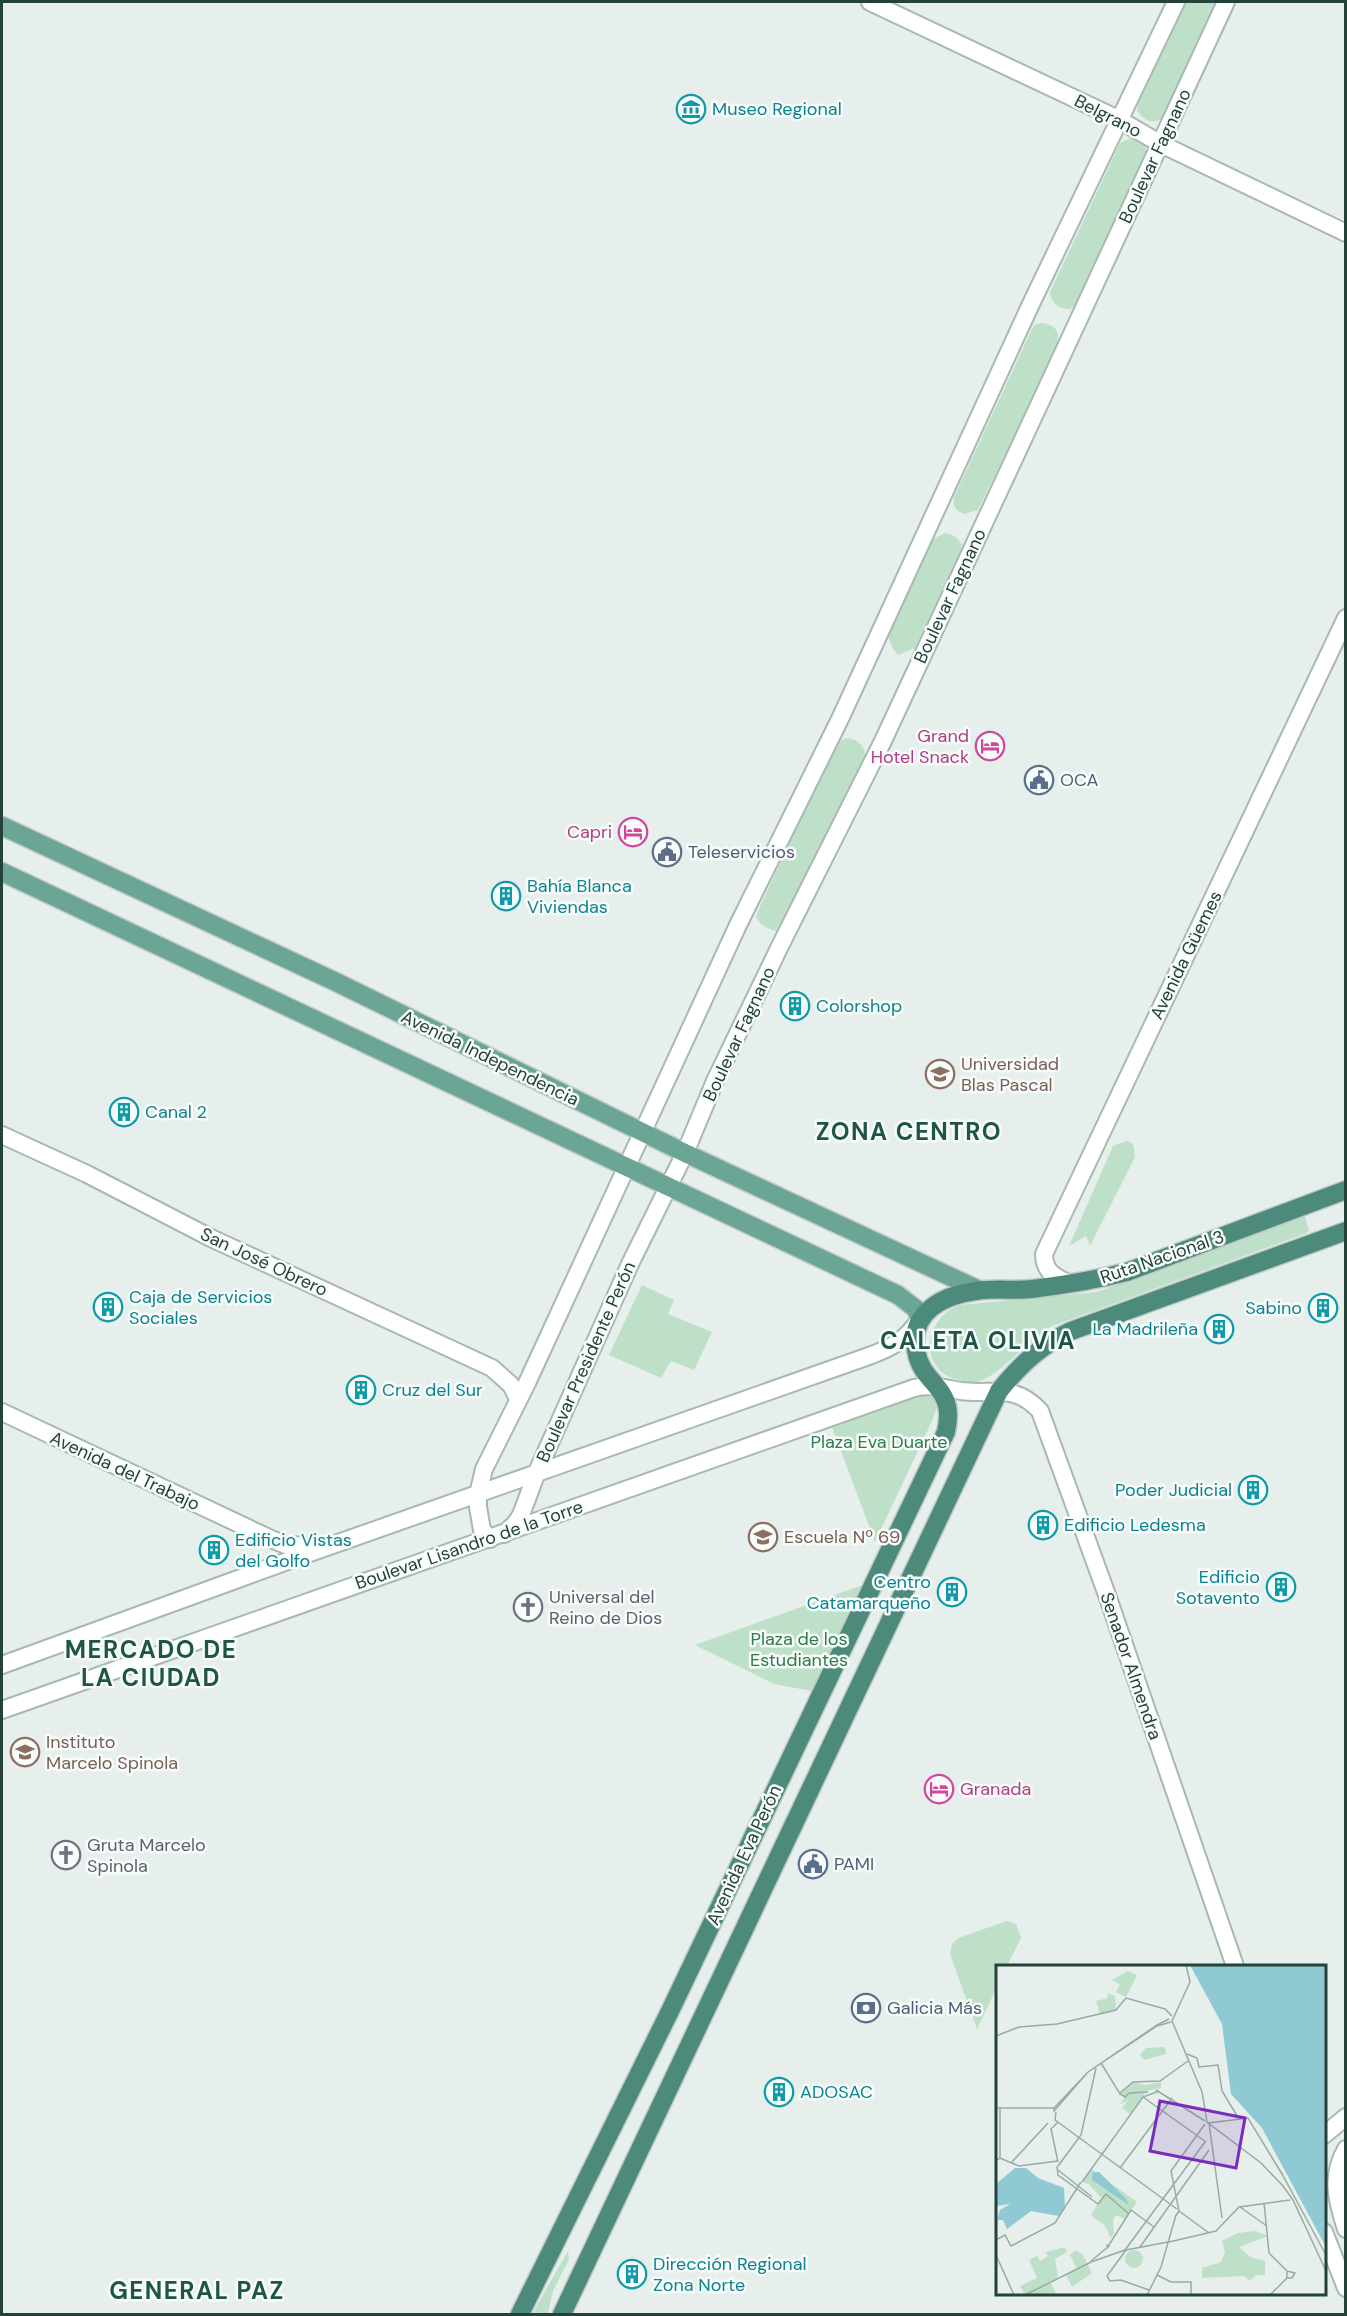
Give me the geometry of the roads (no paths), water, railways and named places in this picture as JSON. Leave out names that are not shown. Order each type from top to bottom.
[{"type":"highway","name":"Ruta Nacional 3","points":[[920,1319],[929,1309],[959,1294],[979,1290],[1028,1289],[1070,1284],[1127,1272],[1346,1190]]},
{"type":"highway","name":"Ruta Nacional 3","points":[[999,1391],[1013,1373],[1041,1347],[1071,1331],[1344,1232]]},
{"type":"highway","points":[[920,1319],[915,1339],[916,1352],[921,1366],[940,1388]]},
{"type":"highway","name":"Avenida Eva Perón","points":[[520,2314],[671,2009],[946,1432],[949,1414],[940,1388]]},
{"type":"highway","name":"Avenida Eva Perón","points":[[562,2314],[999,1391]]},
{"type":"main road","name":"Avenida Independencia","points":[[2,826],[336,982],[685,1153],[979,1290]]},
{"type":"main road","points":[[2,872],[667,1188],[898,1295],[916,1309],[920,1319]]},
{"type":"street","name":"Belgrano","points":[[870,2],[1118,119],[1161,144],[1346,232]]},
{"type":"street","points":[[497,1536],[482,1530],[479,1517],[478,1494],[484,1469],[643,1133],[738,925],[840,719],[1118,119],[1176,2]]},
{"type":"street","name":"Boulevar Fagnano","points":[[667,1188],[775,956],[883,741],[1226,2]]},
{"type":"street","name":"Avenida Güemes","points":[[1070,1284],[1053,1276],[1044,1262],[1044,1254],[1346,618]]},
{"type":"street","name":"San José Obrero","points":[[2,1134],[87,1174],[211,1238],[492,1368],[511,1385],[518,1399]]},
{"type":"street","name":"Boulevar Presidente Perón","points":[[497,1536],[515,1524],[521,1515],[537,1472],[630,1264],[667,1188]]},
{"type":"street","points":[[2,1665],[537,1472],[893,1347],[905,1338],[920,1319]]},
{"type":"street","name":"Boulevar Lisandro de la Torre","points":[[2,1710],[914,1388],[999,1391]]},
{"type":"street","name":"Senador Almendra","points":[[999,1391],[1025,1398],[1040,1411],[1107,1595],[1235,1965]]},
{"type":"street","name":"Avenida del Trabajo","points":[[2,1412],[286,1545],[331,1546]]},
{"type":"street","points":[[443,1507],[470,1485],[484,1469]]},
{"type":"street","points":[[1326,2159],[1346,2149]]},
{"type":"street","points":[[1346,2149],[1336,2173],[1338,2206],[1346,2229]]},
{"type":"street","points":[[1326,2237],[1346,2288]]},
{"type":"place","name":"Museo Regional","points":[[691,109]]},
{"type":"place","name":"Grand Hotel Snack","points":[[990,746]]},
{"type":"place","name":"OCA","points":[[1039,780]]},
{"type":"place","name":"Capri","points":[[633,832]]},
{"type":"place","name":"Teleservicios","points":[[667,852]]},
{"type":"place","name":"Bahía Blanca Viviendas","points":[[506,896]]},
{"type":"place","name":"Colorshop","points":[[795,1006]]},
{"type":"place","name":"Universidad Blas Pascal","points":[[940,1074]]},
{"type":"place","name":"Canal 2","points":[[124,1112]]},
{"type":"place","name":"Caja de Servicios Sociales","points":[[108,1307]]},
{"type":"place","name":"Sabino","points":[[1323,1308]]},
{"type":"place","name":"La Madrileña","points":[[1219,1329]]},
{"type":"place","name":"Cruz del Sur","points":[[361,1390]]},
{"type":"place","name":"Poder Judicial","points":[[1253,1490]]},
{"type":"place","name":"Edificio Ledesma","points":[[1043,1525]]},
{"type":"place","name":"Escuela Nº 69","points":[[763,1537]]},
{"type":"place","name":"Edificio Vistas del Golfo","points":[[214,1550]]},
{"type":"place","name":"Edificio Sotavento","points":[[1281,1587]]},
{"type":"place","name":"Centro Catamarqueño","points":[[952,1592]]},
{"type":"place","name":"Universal del Reino de Dios","points":[[528,1607]]},
{"type":"place","name":"Instituto Marcelo Spinola","points":[[25,1752]]},
{"type":"place","name":"Granada","points":[[939,1789]]},
{"type":"place","name":"Gruta Marcelo Spinola","points":[[66,1855]]},
{"type":"place","name":"PAMI","points":[[813,1864]]},
{"type":"place","name":"Galicia Más","points":[[866,2008]]},
{"type":"place","name":"ADOSAC","points":[[779,2092]]},
{"type":"place","name":"Dirección Regional Zona Norte","points":[[632,2274]]},
{"type":"district","name":"ZONA CENTRO","points":[[909,1131]]},
{"type":"district","name":"CALETA OLIVIA","points":[[978,1340]]},
{"type":"district","name":"MERCADO DE LA CIUDAD","points":[[151,1663]]},
{"type":"district","name":"GENERAL PAZ","points":[[197,2290]]},
{"type":"park label","name":"Plaza Eva Duarte","points":[[879,1442]]},
{"type":"park label","name":"Plaza de los Estudiantes","points":[[799,1649]]}]
